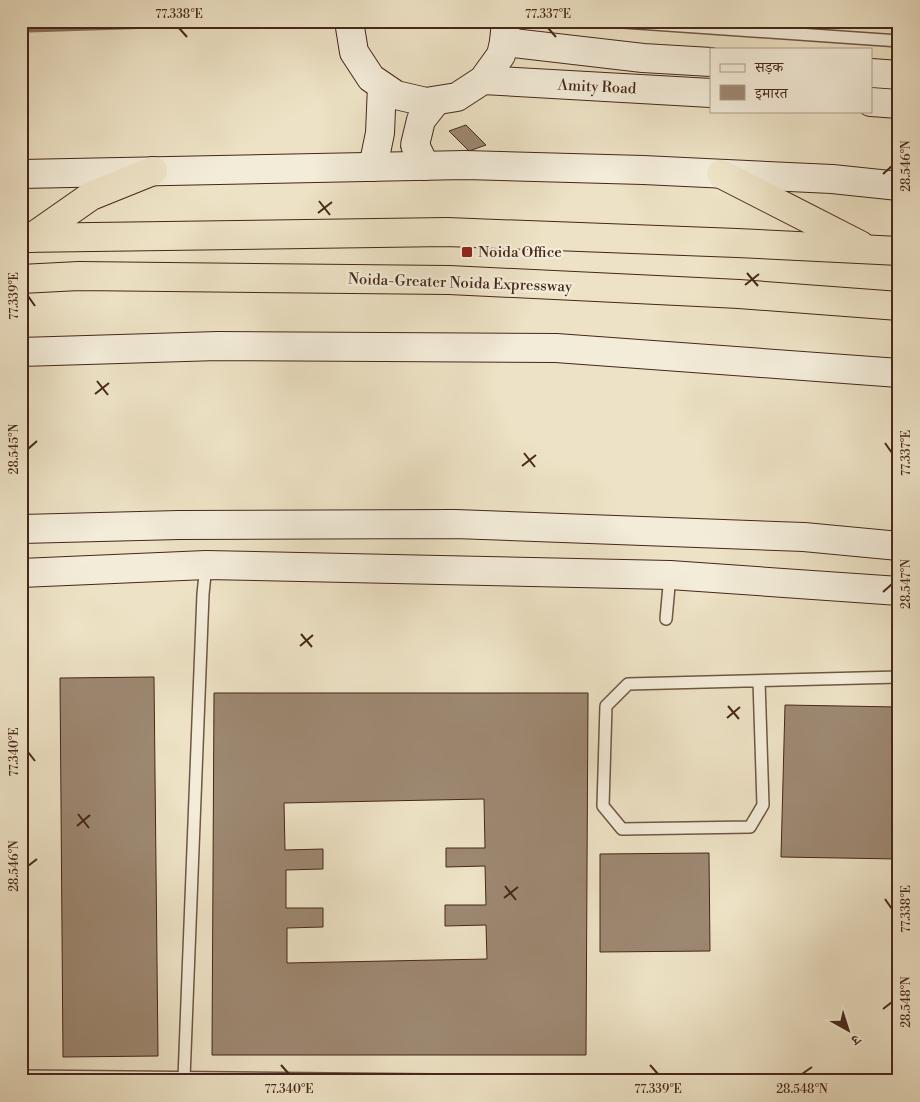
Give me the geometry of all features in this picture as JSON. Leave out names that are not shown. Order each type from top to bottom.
[{"type":"highway","points":[[26,238],[91,196],[153,171]]},
{"type":"highway","points":[[721,174],[866,249]]},
{"type":"highway","points":[[26,238],[447,232],[899,251]]},
{"type":"highway","name":"Noida-Greater Noida Expressway","points":[[21,279],[79,276],[449,280],[739,294],[899,306]]},
{"type":"street","points":[[349,21],[354,52],[371,78],[396,96],[426,102],[457,97],[483,80],[501,55],[505,32],[643,58],[710,62]]},
{"type":"street","points":[[872,73],[899,75]]},
{"type":"street","name":"Amity Road","points":[[483,80],[710,93]]},
{"type":"street","points":[[373,167],[380,133],[382,86]]},
{"type":"street","points":[[425,166],[415,146],[421,120],[436,101]]},
{"type":"street","points":[[872,102],[899,104]]},
{"type":"street","points":[[21,174],[495,166],[643,170],[832,179],[899,186]]},
{"type":"street","points":[[21,352],[218,346],[556,348],[899,373]]},
{"type":"street","points":[[21,529],[179,524],[455,524],[804,537],[899,546]]},
{"type":"street","points":[[21,573],[206,565],[670,575],[899,591]]},
{"type":"lane","points":[[609,21],[899,41]]},
{"type":"lane","points":[[184,1078],[203,594],[206,565]]},
{"type":"lane","points":[[666,619],[670,575]]},
{"type":"lane","points":[[759,681],[763,805],[750,827],[622,829],[603,806],[606,706],[628,684],[899,677]]},
{"type":"lane","points":[[21,1076],[536,1081]]},
{"type":"building","points":[[466,125],[486,145],[469,151],[449,131]]},
{"type":"building","points":[[154,677],[158,1056],[63,1057],[60,678]]},
{"type":"building","points":[[214,693],[588,693],[586,1055],[212,1055]],"holes":[[[484,799],[485,848],[446,848],[446,867],[485,866],[486,905],[445,905],[445,926],[486,925],[487,959],[287,963],[287,928],[323,927],[323,908],[286,908],[286,870],[323,869],[323,849],[285,850],[284,803]]]},
{"type":"building","points":[[785,705],[899,707],[899,859],[781,857]]},
{"type":"building","points":[[709,853],[710,951],[600,952],[600,854]]},
{"type":"waterway","points":[[21,30],[273,22]]},
{"type":"place","name":"Noida Office","points":[[467,252]]}]
